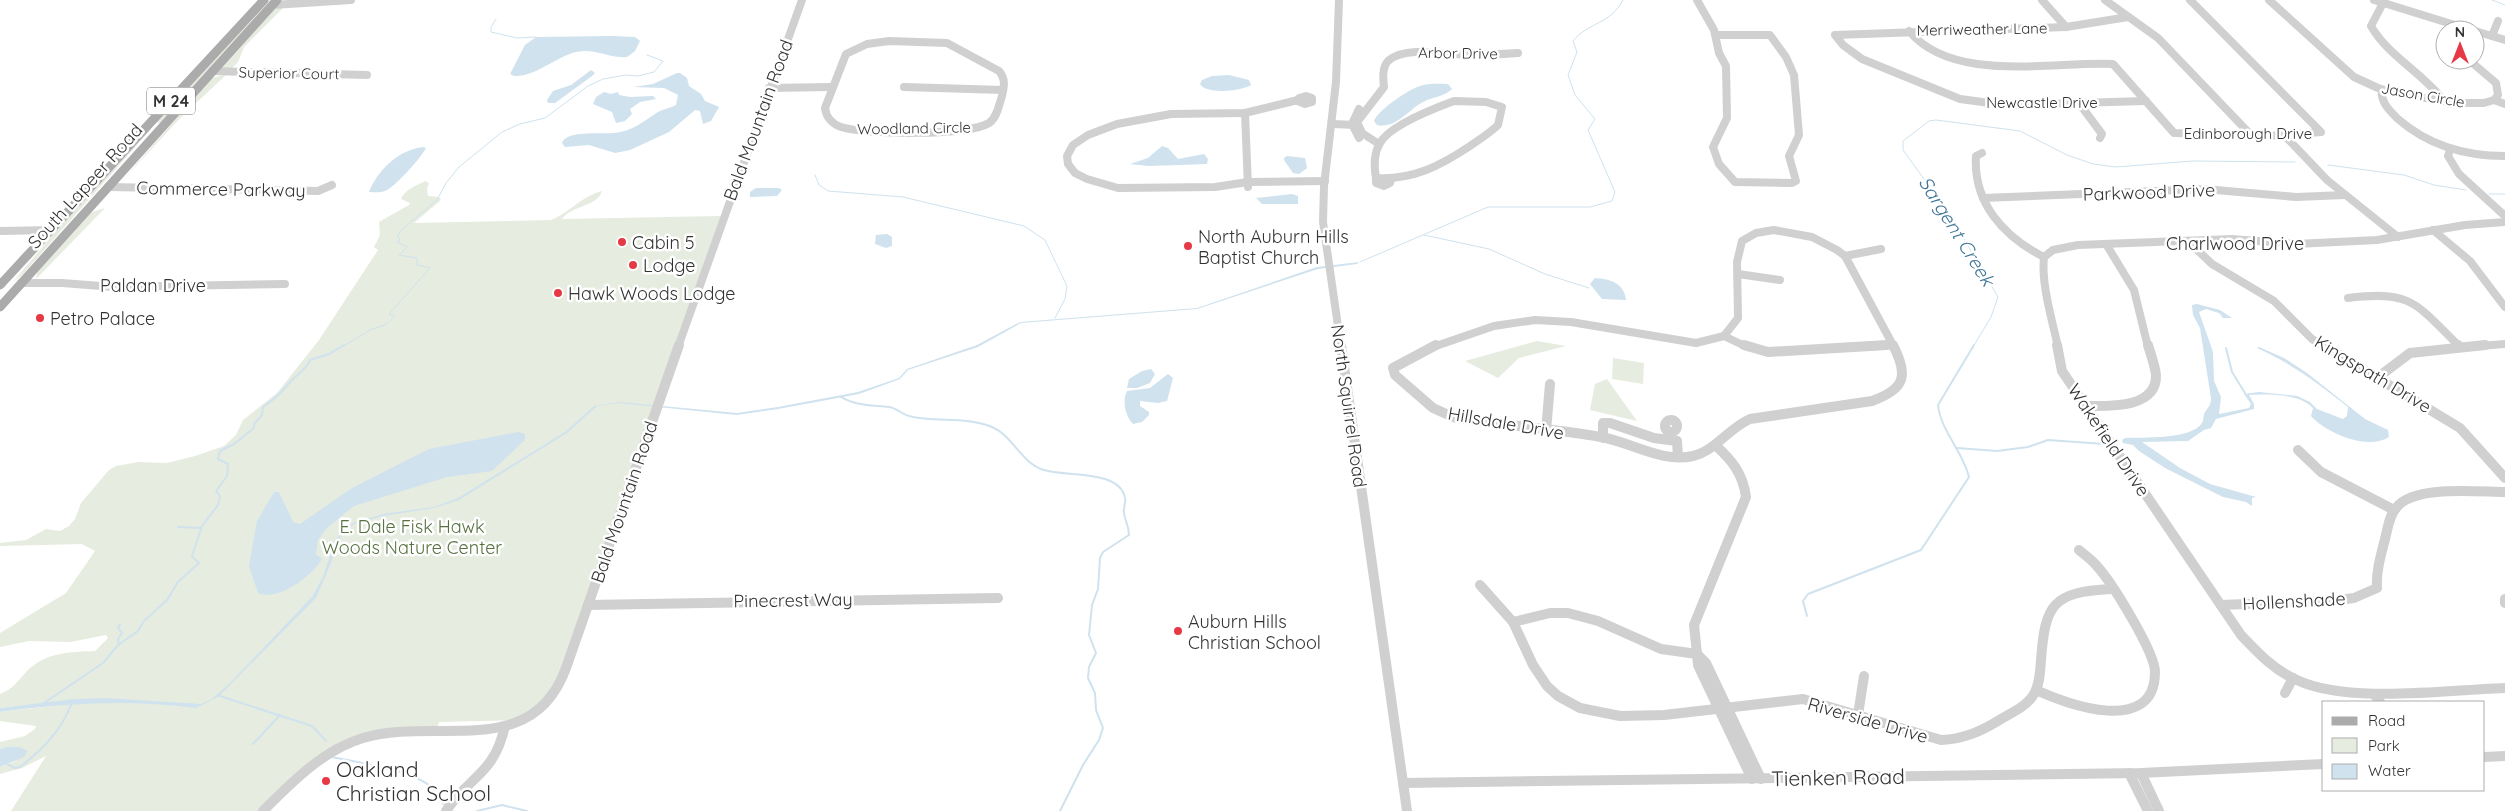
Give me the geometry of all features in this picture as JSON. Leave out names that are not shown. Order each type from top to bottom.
[{"type":"main road","name":"South Lapeer Road","points":[[0,307],[272,2]]},
{"type":"main road","name":"South Lapeer Road","points":[[2,283],[148,126],[272,2]]},
{"type":"main road","points":[[148,126],[157,125],[160,128]]},
{"type":"main road","points":[[2,283],[8,286],[21,283]]},
{"type":"street","points":[[272,2],[318,3],[351,0]]},
{"type":"street","name":"Bald Mountain Road","points":[[263,811],[310,768],[344,746],[362,738],[393,732],[467,731],[505,726],[528,718],[547,704],[553,696],[562,679],[802,0]]},
{"type":"street","name":"North Squirrel Road","points":[[1339,0],[1332,121],[1322,213],[1407,811]]},
{"type":"street","points":[[1697,0],[1716,35],[1719,53],[1727,72],[1728,112],[1726,124],[1714,140],[1713,151],[1731,180],[1748,184],[1786,184],[1794,182],[1795,176],[1789,162],[1790,149],[1798,135],[1794,75],[1786,57],[1770,35],[1716,35]]},
{"type":"street","points":[[2042,0],[2066,27]]},
{"type":"street","points":[[2106,1],[2116,0]]},
{"type":"street","name":"Edinborough Drive","points":[[1908,31],[1927,47],[1975,65],[1996,67],[2113,64],[2174,133],[2285,136],[2321,132],[2190,0]]},
{"type":"street","name":"Jason Circle","points":[[2269,0],[2345,69],[2382,90],[2473,104],[2499,98]]},
{"type":"street","points":[[2374,0],[2435,21]]},
{"type":"street","points":[[2106,1],[2166,45],[2251,135]]},
{"type":"street","points":[[2383,3],[2371,26],[2373,32],[2379,40],[2434,88],[2444,101]]},
{"type":"street","name":"Merriweather Lane","points":[[1836,35],[2066,27],[2128,17]]},
{"type":"street","points":[[2492,36],[2498,21]]},
{"type":"street","points":[[2485,34],[2505,40]]},
{"type":"street","name":"Newcastle Drive","points":[[1836,35],[1843,45],[1862,59],[1952,96],[2005,105],[2146,101]]},
{"type":"street","name":"Woodland Circle","points":[[889,42],[940,42],[953,45],[999,71],[1004,77],[1003,90],[996,114],[981,127],[955,131],[862,130],[839,126],[827,118],[825,108],[831,87],[846,54],[860,46],[889,42]]},
{"type":"street","name":"Arbor Drive","points":[[1355,122],[1360,107],[1373,104],[1384,87],[1382,77],[1386,65],[1397,57],[1416,52],[1464,55],[1518,53]]},
{"type":"street","points":[[2480,70],[2496,84],[2499,98],[2505,104]]},
{"type":"street","name":"Superior Court","points":[[212,71],[367,75]]},
{"type":"street","points":[[770,88],[831,87]]},
{"type":"street","points":[[904,87],[915,89],[1003,90]]},
{"type":"street","points":[[2382,90],[2380,92],[2385,105],[2405,126],[2427,140],[2450,150],[2475,156],[2505,156]]},
{"type":"street","points":[[1298,100],[1245,113],[1171,114],[1128,121],[1082,138],[1073,144],[1067,156],[1068,164],[1075,173],[1110,187],[1324,184]]},
{"type":"street","points":[[1466,101],[1502,107],[1498,125],[1491,132],[1426,173],[1391,178],[1390,183],[1384,186],[1376,183],[1378,146],[1393,132],[1442,104],[1466,101]]},
{"type":"street","points":[[2080,103],[2102,134],[2100,138]]},
{"type":"street","points":[[1245,113],[1248,184]]},
{"type":"street","points":[[1332,121],[1355,122],[1352,130],[1362,141],[1378,146]]},
{"type":"street","points":[[2285,136],[2327,180],[2398,237]]},
{"type":"street","points":[[2450,150],[2448,156],[2458,174],[2505,216]]},
{"type":"street","points":[[1982,153],[1976,156],[1975,163],[1977,182],[1983,198],[2015,240],[2044,256]]},
{"type":"street","name":"Commerce Parkway","points":[[108,187],[318,191],[332,185]]},
{"type":"street","name":"Parkwood Drive","points":[[1983,198],[2204,188],[2253,195],[2296,197],[2345,194]]},
{"type":"street","points":[[2433,230],[2505,222]]},
{"type":"street","points":[[0,231],[52,230]]},
{"type":"street","points":[[2433,230],[2470,260],[2494,295],[2505,307]]},
{"type":"street","name":"Charlwood Drive","points":[[2044,256],[2064,246],[2232,239],[2296,244],[2398,237],[2433,230]]},
{"type":"street","name":"Hillsdale Drive","points":[[1763,231],[1787,231],[1813,237],[1836,249],[1845,256],[1903,364],[1904,371],[1900,384],[1889,395],[1872,401],[1750,419],[1733,426],[1715,445],[1700,454],[1678,457],[1658,456],[1603,438],[1464,419],[1443,413],[1400,381],[1395,375],[1393,368],[1440,342],[1531,320],[1554,320],[1696,343],[1724,336],[1738,318],[1738,274],[1737,262],[1742,241],[1748,236],[1763,231]]},
{"type":"street","name":"Kingspath Drive","points":[[2188,241],[2212,264],[2274,301],[2312,339],[2460,428],[2505,478]]},
{"type":"street","points":[[2086,406],[2132,403],[2151,393],[2155,386],[2156,376],[2140,305],[2134,290],[2106,244]]},
{"type":"street","points":[[1845,256],[1881,249]]},
{"type":"street","name":"Wakefield Drive","points":[[2044,256],[2042,275],[2059,364],[2221,605],[2252,648],[2264,660],[2293,678],[2323,690],[2377,698],[2505,688]]},
{"type":"street","points":[[1738,274],[1780,280]]},
{"type":"street","name":"Paldan Drive","points":[[21,283],[62,283],[114,287],[285,284]]},
{"type":"street","points":[[2348,298],[2386,295],[2406,299],[2417,306],[2460,347]]},
{"type":"street","points":[[1724,336],[1745,346],[1768,352],[1893,345]]},
{"type":"street","points":[[2377,378],[2410,353],[2505,344]]},
{"type":"street","points":[[1546,431],[1550,384]]},
{"type":"street","points":[[1603,438],[1603,423],[1610,423],[1654,438],[1677,441]]},
{"type":"street","points":[[1676,430],[1678,457]]},
{"type":"street","points":[[1697,654],[1694,625],[1746,497],[1744,480],[1736,466],[1715,445]]},
{"type":"street","points":[[2298,450],[2321,472],[2394,510],[2405,499],[2414,496],[2505,492]]},
{"type":"street","name":"Hollenshade","points":[[2221,605],[2339,600],[2354,598],[2377,588],[2375,575],[2394,510]]},
{"type":"street","points":[[2080,550],[2097,566],[2150,652],[2156,671],[2151,692],[2134,707],[2112,712],[2067,705],[2036,690],[2044,629],[2051,608],[2057,602],[2077,593],[2111,589]]},
{"type":"street","name":"Riverside Drive","points":[[1480,585],[1513,622],[1533,665],[1547,686],[1558,696],[1580,708],[1620,716],[1724,710],[1782,700],[1803,700],[1933,739],[1958,740],[1978,734],[2021,706],[2036,690]]},
{"type":"street","name":"Pinecrest Way","points":[[588,605],[998,598]]},
{"type":"street","points":[[2505,598],[2505,603]]},
{"type":"street","points":[[1513,622],[1550,613],[1575,614],[1661,649],[1697,654],[1706,663],[1724,710],[1757,779]]},
{"type":"street","points":[[1858,715],[1864,676]]},
{"type":"street","points":[[2285,693],[2293,678]]},
{"type":"street","points":[[446,811],[453,798],[477,778],[497,754],[505,726]]},
{"type":"street","points":[[2485,757],[2505,756]]},
{"type":"street","points":[[2272,767],[2322,764]]},
{"type":"street","name":"Tienken Road","points":[[1403,783],[2135,773],[2272,767]]},
{"type":"street","points":[[2135,773],[2148,811]]},
{"type":"street","points":[[2135,773],[2159,811]]},
{"type":"green space","points":[[269,0],[274,0],[160,123],[156,122]]},
{"type":"green space","points":[[286,5],[244,47],[238,62],[231,69],[222,68],[274,10]]},
{"type":"green space","points":[[227,74],[182,116],[120,183],[212,78]]},
{"type":"green space","points":[[151,129],[23,274],[13,282],[72,212]]},
{"type":"green space","name":"E. Dale Fisk Hawk Woods Nature Center","points":[[425,181],[429,183],[427,189],[428,196],[439,197],[441,200],[414,223],[551,220],[595,193],[602,191],[595,200],[566,214],[562,219],[721,216],[562,669],[546,700],[515,720],[439,722],[437,728],[357,737],[267,801],[258,811],[11,811],[46,756],[22,768],[0,774],[0,767],[16,761],[6,747],[0,749],[0,742],[25,736],[35,729],[36,726],[0,721],[0,712],[80,703],[82,699],[0,708],[0,694],[12,687],[33,665],[41,660],[58,654],[95,651],[108,638],[106,635],[70,642],[29,641],[0,647],[0,633],[66,593],[95,551],[82,544],[0,546],[0,543],[26,540],[46,529],[60,531],[69,526],[75,519],[81,503],[109,470],[116,466],[139,462],[167,463],[224,446],[236,435],[243,420],[277,393],[319,340],[378,250],[374,247],[380,235],[379,222],[409,205],[410,203],[401,199],[405,193]]},
{"type":"green space","points":[[105,208],[36,279],[37,273],[92,212]]},
{"type":"green space","points":[[1537,341],[1566,346],[1519,358],[1498,378],[1465,361]]},
{"type":"green space","points":[[1613,358],[1644,363],[1643,384],[1612,379]]},
{"type":"green space","points":[[1607,379],[1637,421],[1590,410],[1595,384]]},
{"type":"water","points":[[536,37],[635,37],[640,41],[635,51],[627,57],[590,51],[576,52],[530,73],[514,76],[510,74],[525,45]]},
{"type":"water","points":[[591,70],[595,73],[592,76],[555,103],[548,103],[547,100],[553,91],[571,85]]},
{"type":"water","points":[[677,73],[687,78],[689,86],[701,94],[705,101],[719,107],[711,121],[703,124],[700,111],[695,110],[669,132],[630,150],[615,153],[589,145],[565,147],[562,143],[570,136],[577,134],[626,131],[658,112],[676,105],[678,95],[664,88],[633,87],[653,84]]},
{"type":"water","points":[[1229,75],[1249,80],[1251,85],[1232,90],[1216,91],[1209,90],[1200,84],[1202,80],[1212,76]]},
{"type":"water","points":[[1427,84],[1448,84],[1452,89],[1449,92],[1417,105],[1396,122],[1377,125],[1374,121],[1387,106],[1415,88]]},
{"type":"water","points":[[604,92],[611,94],[618,92],[619,95],[630,97],[653,96],[656,99],[640,102],[630,109],[632,114],[625,121],[616,123],[612,112],[593,104],[596,97]]},
{"type":"water","points":[[1162,146],[1168,148],[1178,159],[1204,154],[1208,159],[1207,164],[1148,166],[1130,164],[1148,158]]},
{"type":"water","points":[[423,147],[426,148],[419,158],[395,184],[383,192],[369,192],[378,176],[390,162],[405,152]]},
{"type":"water","points":[[1287,156],[1305,158],[1307,168],[1299,174],[1293,173],[1284,160]]},
{"type":"water","points":[[756,188],[779,188],[782,190],[777,196],[750,197],[750,192]]},
{"type":"water","points":[[1292,194],[1298,196],[1298,204],[1262,204],[1256,198]]},
{"type":"water","points":[[887,234],[892,237],[892,246],[886,248],[875,244],[876,235]]},
{"type":"water","points":[[1359,262],[1357,264],[1318,269],[1197,309],[1021,323],[978,347],[908,370],[900,379],[859,394],[737,415],[618,403],[597,406],[567,433],[459,500],[434,508],[383,516],[354,524],[338,540],[331,563],[316,598],[218,697],[196,708],[171,705],[98,703],[0,712],[0,708],[74,699],[105,698],[201,704],[212,699],[230,683],[312,597],[323,577],[335,540],[353,523],[383,514],[434,507],[458,498],[565,432],[594,406],[619,402],[737,413],[858,392],[899,378],[907,369],[977,345],[1020,322],[1197,308],[1317,267]]},
{"type":"water","points":[[1595,278],[1606,279],[1615,283],[1625,294],[1626,300],[1602,299],[1590,284]]},
{"type":"water","points":[[2197,304],[2220,310],[2232,318],[2223,318],[2219,313],[2206,309],[2199,312],[2213,352],[2214,381],[2221,397],[2219,414],[2249,408],[2251,404],[2244,394],[2259,392],[2297,396],[2310,402],[2317,409],[2343,419],[2347,416],[2348,407],[2337,398],[2293,367],[2257,348],[2259,347],[2284,358],[2307,373],[2365,419],[2388,430],[2389,437],[2380,441],[2370,442],[2348,438],[2337,434],[2318,422],[2311,416],[2313,408],[2300,399],[2274,395],[2249,395],[2254,404],[2254,409],[2216,419],[2211,428],[2204,430],[2188,441],[2142,442],[2180,468],[2210,484],[2256,497],[2252,498],[2252,506],[2246,502],[2223,497],[2165,468],[2133,445],[2123,443],[2122,440],[2125,438],[2178,435],[2196,428],[2202,423],[2204,413],[2210,404],[2211,398],[2200,328],[2193,315],[2192,305]]},
{"type":"water","points":[[1151,369],[1155,374],[1150,383],[1137,388],[1127,388],[1129,379],[1142,371]]},
{"type":"water","points":[[1168,374],[1173,378],[1167,401],[1158,403],[1140,401],[1140,406],[1149,412],[1149,415],[1142,422],[1133,424],[1125,408],[1125,395],[1127,391],[1150,388]]},
{"type":"water","points":[[518,432],[525,434],[525,440],[492,471],[447,477],[354,506],[327,528],[318,540],[316,554],[322,559],[311,573],[284,591],[266,595],[258,593],[249,566],[257,521],[274,492],[279,492],[293,522],[300,524],[352,488],[429,449]]},
{"type":"water","points":[[19,747],[28,751],[24,757],[0,767],[0,749]]},
{"type":"waterway","points":[[1360,262],[1488,207],[1590,207],[1612,201],[1615,192],[1588,130],[1595,119],[1575,95],[1568,75],[1577,52],[1573,41],[1585,30],[1612,14],[1623,0]]},
{"type":"waterway","points":[[2492,0],[2505,5]]},
{"type":"waterway","points":[[496,19],[491,27],[491,32],[517,38],[536,37]]},
{"type":"waterway","points":[[342,347],[370,330],[387,324],[395,316],[389,314],[430,268],[417,265],[417,258],[399,255],[407,247],[397,242],[400,240],[398,237],[400,231],[437,200],[446,183],[459,167],[502,132],[520,124],[545,118],[588,86],[603,79],[626,75],[638,76],[654,72],[663,61],[647,55]]},
{"type":"waterway","name":"Sargent Creek","points":[[1973,347],[1991,317],[1998,297],[1950,215],[1903,150],[1903,141],[1929,121],[1936,120],[2020,131],[2067,155],[2093,164],[2116,167],[2193,161],[2295,162]]},
{"type":"waterway","name":"Sargent Creek","points":[[2328,165],[2404,175],[2434,185],[2466,190]]},
{"type":"waterway","points":[[815,175],[819,185],[828,191],[903,197],[1024,226],[1045,240],[1067,286],[1065,299],[1055,318]]},
{"type":"waterway","name":"Sargent Creek","points":[[2489,194],[2505,194]]},
{"type":"waterway","points":[[1424,235],[1489,249],[1545,274],[1589,288]]},
{"type":"waterway","points":[[119,644],[138,631],[144,621],[167,600],[178,582],[199,563],[192,556],[202,526],[218,505],[220,496],[216,491],[227,476],[228,464],[218,459],[220,451],[234,444],[254,428],[254,424],[262,415],[263,407],[276,397],[304,369],[310,360],[329,354],[344,345]]},
{"type":"waterway","name":"Sargent Creek","points":[[1807,616],[1803,601],[1808,594],[1921,550],[1969,477],[1962,459],[1943,424],[1938,405],[1974,345]]},
{"type":"waterway","points":[[2226,348],[2232,372],[2245,393]]},
{"type":"waterway","points":[[841,397],[858,404],[892,408],[906,415],[919,418],[971,422],[992,427],[1006,437],[1036,467],[1053,472],[1103,478],[1113,482],[1121,489],[1125,498],[1124,511],[1129,535],[1103,552],[1100,558],[1098,589],[1092,605],[1089,635],[1096,653],[1089,667],[1088,678],[1095,693],[1096,710],[1103,728],[1099,740],[1083,765],[1060,811]]},
{"type":"waterway","points":[[1957,448],[1997,451],[2028,447],[2048,440],[2104,444]]},
{"type":"waterway","points":[[178,527],[201,528]]},
{"type":"waterway","points":[[119,644],[118,639],[122,633],[118,628],[120,624]]},
{"type":"waterway","points":[[44,703],[103,663],[119,644]]},
{"type":"waterway","points":[[220,696],[280,715]]},
{"type":"waterway","points":[[7,764],[15,768],[20,767],[36,753],[57,731],[72,703]]},
{"type":"waterway","points":[[253,744],[280,715]]},
{"type":"waterway","points":[[280,715],[312,726],[326,741]]},
{"type":"waterway","points":[[332,757],[385,768],[413,777],[432,788],[446,806]]},
{"type":"waterway","points":[[477,811],[502,805],[527,811]]},
{"type":"place","name":"Cabin 5","points":[[622,242]]},
{"type":"place","name":"North Auburn Hills Baptist Church","points":[[1188,246]]},
{"type":"place","name":"Lodge","points":[[633,265]]},
{"type":"place","name":"Hawk Woods Lodge","points":[[558,293]]},
{"type":"place","name":"Petro Palace","points":[[40,318]]},
{"type":"place","name":"Auburn Hills Christian School","points":[[1178,631]]},
{"type":"place","name":"Oakland Christian School","points":[[326,781]]}]
